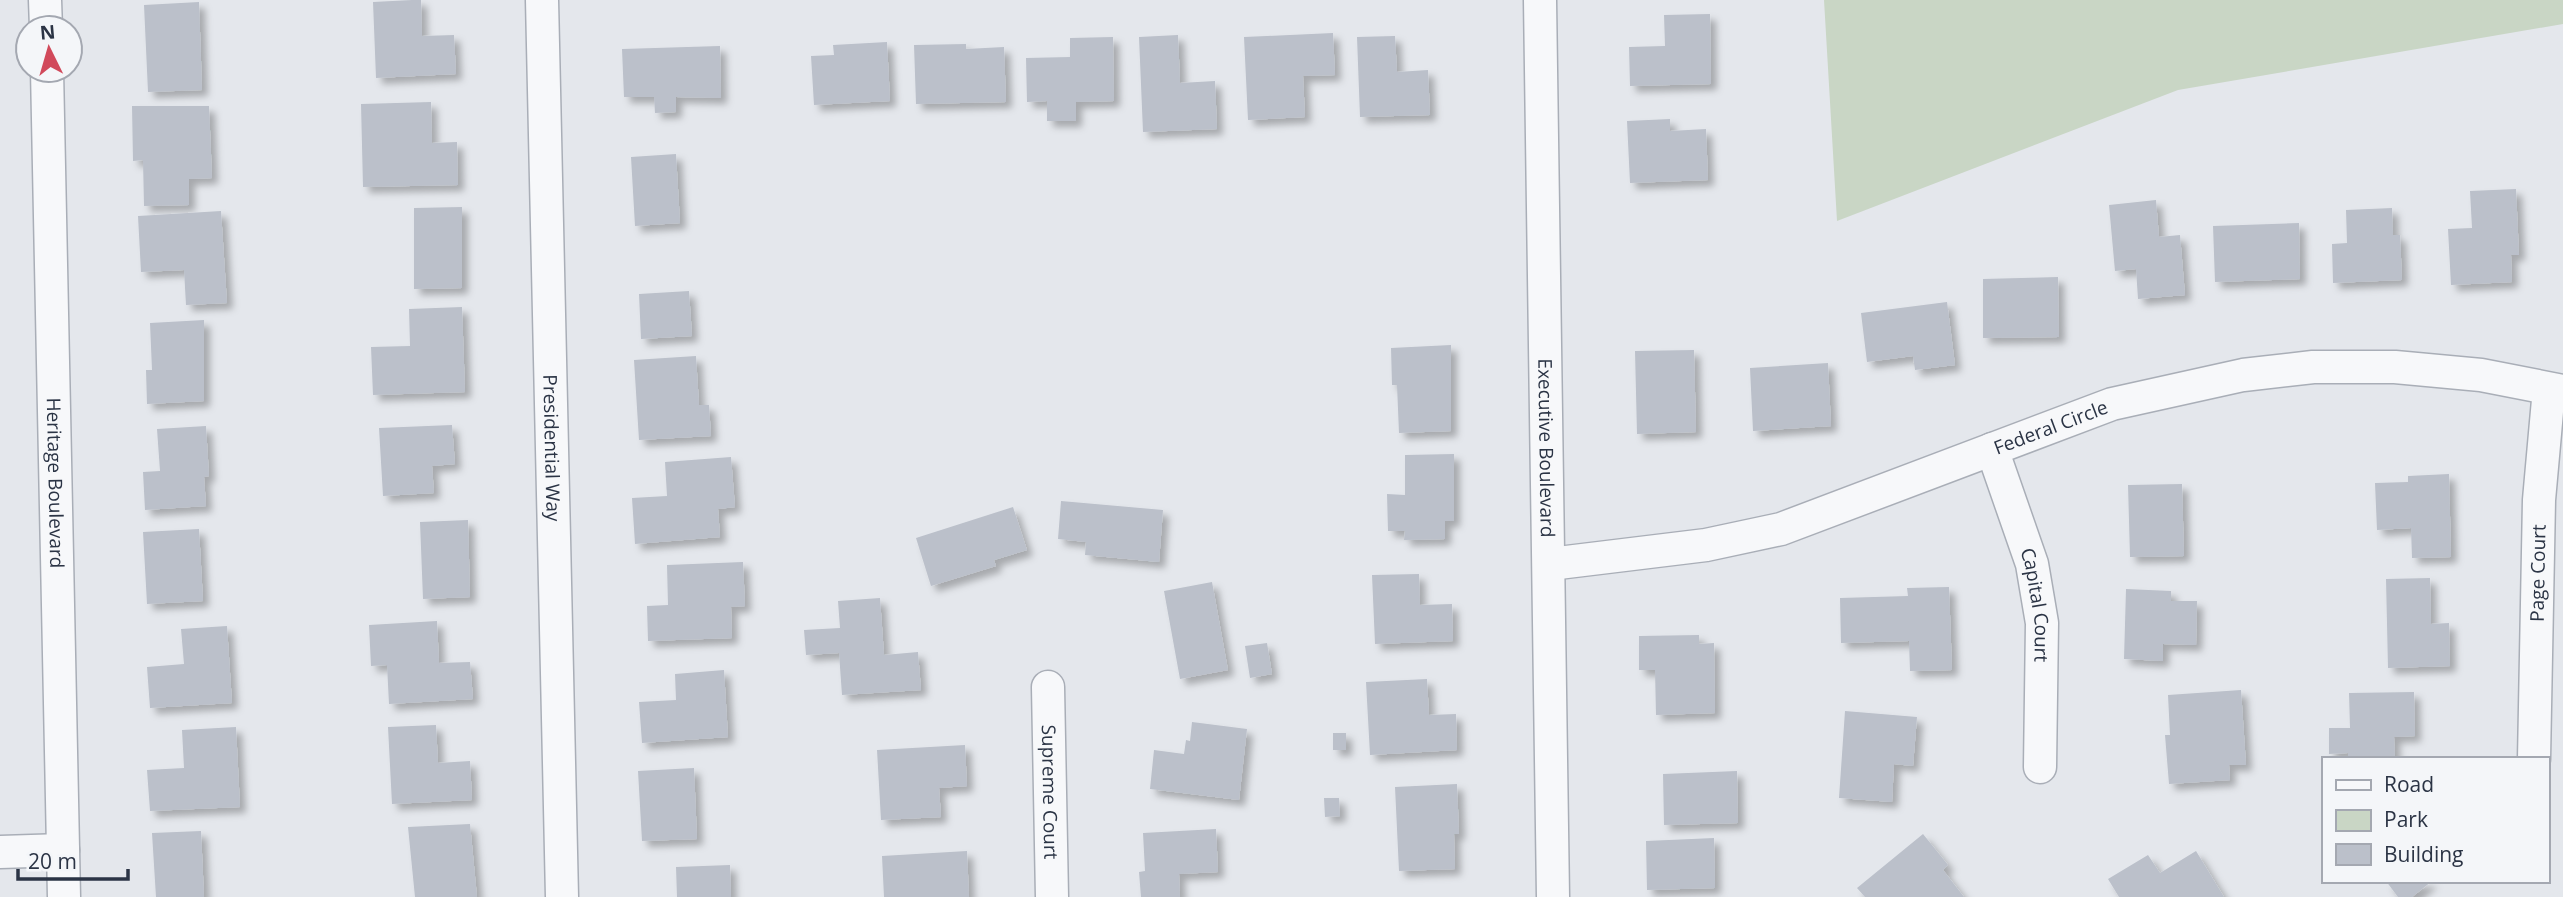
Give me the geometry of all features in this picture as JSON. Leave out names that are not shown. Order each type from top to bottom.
[{"type":"street","name":"Presidential Way","points":[[542,0],[562,897]]},
{"type":"street","name":"Executive Boulevard","points":[[1540,0],[1553,897]]},
{"type":"street","name":"Heritage Boulevard","points":[[47,84],[64,897]]},
{"type":"street","name":"Federal Circle","points":[[1550,564],[1706,545],[1781,529],[2112,404],[2204,382],[2289,370],[2395,367],[2481,375],[2556,390]]},
{"type":"street","name":"Page Court","points":[[2534,757],[2539,500],[2556,390]]},
{"type":"street","name":"Capital Court","points":[[1992,449],[2032,564],[2042,623],[2040,766]]},
{"type":"street","name":"Supreme Court","points":[[1048,687],[1052,897]]},
{"type":"street","points":[[0,852],[63,850]]},
{"type":"green space","points":[[1824,0],[2563,0],[2563,24],[2178,90],[1837,221]]},
{"type":"building","points":[[421,0],[422,36],[454,35],[456,74],[376,78],[373,2]]},
{"type":"building","points":[[199,2],[202,90],[148,92],[144,5]]},
{"type":"building","points":[[1710,14],[1711,84],[1630,86],[1629,47],[1665,46],[1664,15]]},
{"type":"building","points":[[1333,33],[1335,75],[1303,76],[1305,117],[1248,120],[1244,37]]},
{"type":"building","points":[[1178,35],[1180,83],[1215,81],[1217,129],[1143,132],[1139,37]]},
{"type":"building","points":[[1395,36],[1397,72],[1428,70],[1430,115],[1360,117],[1357,37]]},
{"type":"building","points":[[1113,37],[1114,101],[1076,102],[1076,121],[1047,121],[1047,101],[1027,102],[1026,58],[1070,57],[1070,38]]},
{"type":"building","points":[[887,42],[890,101],[814,105],[811,56],[834,55],[833,45]]},
{"type":"building","points":[[966,44],[966,49],[1004,47],[1006,102],[916,104],[914,45]]},
{"type":"building","points":[[720,46],[721,98],[676,97],[676,112],[655,113],[654,97],[624,97],[622,49]]},
{"type":"building","points":[[431,102],[432,143],[457,142],[458,185],[363,187],[361,104]]},
{"type":"building","points":[[132,106],[209,106],[212,178],[189,179],[189,205],[144,206],[143,160],[133,161]]},
{"type":"building","points":[[1670,119],[1670,131],[1706,129],[1708,180],[1630,183],[1627,121]]},
{"type":"building","points":[[676,154],[680,223],[635,226],[631,157]]},
{"type":"building","points":[[2516,189],[2519,255],[2511,255],[2512,282],[2451,285],[2448,229],[2472,228],[2470,191]]},
{"type":"building","points":[[2156,200],[2159,237],[2180,235],[2185,295],[2138,299],[2136,269],[2115,271],[2109,205]]},
{"type":"building","points":[[462,207],[462,288],[414,289],[414,208]]},
{"type":"building","points":[[2392,208],[2393,235],[2400,235],[2402,280],[2333,283],[2332,244],[2347,243],[2346,210]]},
{"type":"building","points":[[221,211],[227,303],[186,305],[184,270],[141,272],[138,216]]},
{"type":"building","points":[[2299,223],[2300,279],[2215,282],[2213,226]]},
{"type":"building","points":[[2058,277],[2059,337],[1983,338],[1983,279]]},
{"type":"building","points":[[689,291],[692,336],[641,339],[639,294]]},
{"type":"building","points":[[1947,302],[1955,365],[1915,370],[1913,356],[1867,362],[1861,313]]},
{"type":"building","points":[[462,307],[465,392],[373,395],[371,347],[410,346],[409,309]]},
{"type":"building","points":[[204,320],[204,401],[147,404],[146,370],[152,370],[150,323]]},
{"type":"building","points":[[1451,345],[1451,431],[1399,433],[1397,385],[1392,385],[1391,348]]},
{"type":"building","points":[[1694,350],[1696,432],[1637,434],[1635,351]]},
{"type":"building","points":[[696,356],[699,405],[709,405],[711,436],[639,440],[634,360]]},
{"type":"building","points":[[1828,363],[1831,426],[1753,431],[1750,368]]},
{"type":"building","points":[[452,425],[455,464],[432,466],[434,493],[383,496],[379,428]]},
{"type":"building","points":[[206,426],[209,476],[204,477],[206,506],[145,510],[143,472],[160,471],[157,429]]},
{"type":"building","points":[[1454,454],[1454,521],[1445,521],[1445,539],[1404,540],[1405,531],[1388,531],[1387,494],[1405,495],[1405,455]]},
{"type":"building","points":[[731,457],[735,507],[718,509],[720,537],[635,544],[632,498],[667,496],[665,462]]},
{"type":"building","points":[[2449,474],[2451,557],[2412,558],[2411,528],[2377,530],[2375,483],[2408,482],[2408,476]]},
{"type":"building","points":[[2182,484],[2184,556],[2130,557],[2128,485]]},
{"type":"building","points":[[1061,501],[1163,510],[1159,562],[1085,555],[1086,542],[1058,539]]},
{"type":"building","points":[[1013,507],[1027,550],[994,560],[996,566],[931,586],[916,538]]},
{"type":"building","points":[[468,520],[470,597],[423,599],[420,522]]},
{"type":"building","points":[[199,529],[203,601],[147,604],[143,532]]},
{"type":"building","points":[[743,562],[745,606],[731,607],[732,638],[648,641],[647,606],[668,605],[667,565]]},
{"type":"building","points":[[1419,574],[1420,605],[1452,604],[1453,641],[1375,644],[1372,575]]},
{"type":"building","points":[[2430,578],[2431,624],[2449,623],[2450,666],[2388,668],[2386,579]]},
{"type":"building","points":[[1212,582],[1228,670],[1180,679],[1164,591]]},
{"type":"building","points":[[1949,587],[1952,670],[1910,671],[1909,641],[1841,643],[1840,598],[1908,596],[1907,588]]},
{"type":"building","points":[[2126,589],[2171,591],[2171,601],[2197,601],[2196,645],[2163,644],[2163,661],[2124,659]]},
{"type":"building","points":[[880,598],[884,655],[918,652],[921,690],[842,695],[839,653],[806,655],[804,630],[840,628],[838,601]]},
{"type":"building","points":[[437,621],[439,663],[470,662],[473,699],[389,704],[387,665],[371,666],[369,625]]},
{"type":"building","points":[[227,626],[232,703],[150,708],[147,667],[184,664],[181,629]]},
{"type":"building","points":[[1699,635],[1699,644],[1714,643],[1715,713],[1656,715],[1655,670],[1639,670],[1639,636]]},
{"type":"building","points":[[1267,643],[1272,674],[1250,678],[1245,646]]},
{"type":"building","points":[[724,670],[728,737],[642,743],[639,702],[676,700],[675,674]]},
{"type":"building","points":[[1427,679],[1429,715],[1456,714],[1457,750],[1370,755],[1366,682]]},
{"type":"building","points":[[2241,690],[2246,765],[2229,765],[2230,780],[2169,784],[2165,735],[2170,735],[2168,695]]},
{"type":"building","points":[[2414,692],[2415,736],[2394,737],[2395,757],[2348,757],[2348,753],[2329,754],[2329,728],[2350,728],[2349,693]]},
{"type":"building","points":[[1845,711],[1917,717],[1913,766],[1894,764],[1892,802],[1839,798]]},
{"type":"building","points":[[1192,722],[1247,729],[1239,800],[1150,789],[1154,750],[1184,754],[1186,740],[1190,741]]},
{"type":"building","points":[[436,725],[438,763],[470,761],[472,800],[392,804],[388,727]]},
{"type":"building","points":[[236,727],[240,807],[150,811],[147,770],[184,768],[182,730]]},
{"type":"building","points":[[1333,733],[1346,733],[1346,750],[1333,750]]},
{"type":"building","points":[[965,745],[967,786],[939,788],[941,817],[881,820],[877,750]]},
{"type":"building","points":[[694,768],[697,839],[642,841],[638,771]]},
{"type":"building","points":[[1737,771],[1738,823],[1664,825],[1663,774]]},
{"type":"building","points":[[1457,784],[1459,834],[1454,834],[1455,869],[1399,871],[1395,787]]},
{"type":"building","points":[[1324,798],[1339,798],[1340,816],[1325,817]]},
{"type":"building","points":[[470,824],[477,897],[415,897],[408,827]]},
{"type":"building","points":[[1216,829],[1218,872],[1179,874],[1180,897],[1141,897],[1139,872],[1145,871],[1143,833]]},
{"type":"building","points":[[201,831],[204,897],[156,897],[152,833]]},
{"type":"building","points":[[1923,834],[1948,865],[1943,870],[1964,897],[1865,897],[1857,888]]},
{"type":"building","points":[[1714,838],[1715,888],[1647,890],[1646,841]]},
{"type":"building","points":[[967,851],[969,897],[884,897],[882,856]]},
{"type":"building","points":[[2196,851],[2224,897],[2119,897],[2108,879],[2148,855],[2160,873]]},
{"type":"building","points":[[730,865],[731,897],[677,897],[676,867]]},
{"type":"building","points":[[2388,883],[2430,883],[2412,897],[2398,897]]}]
